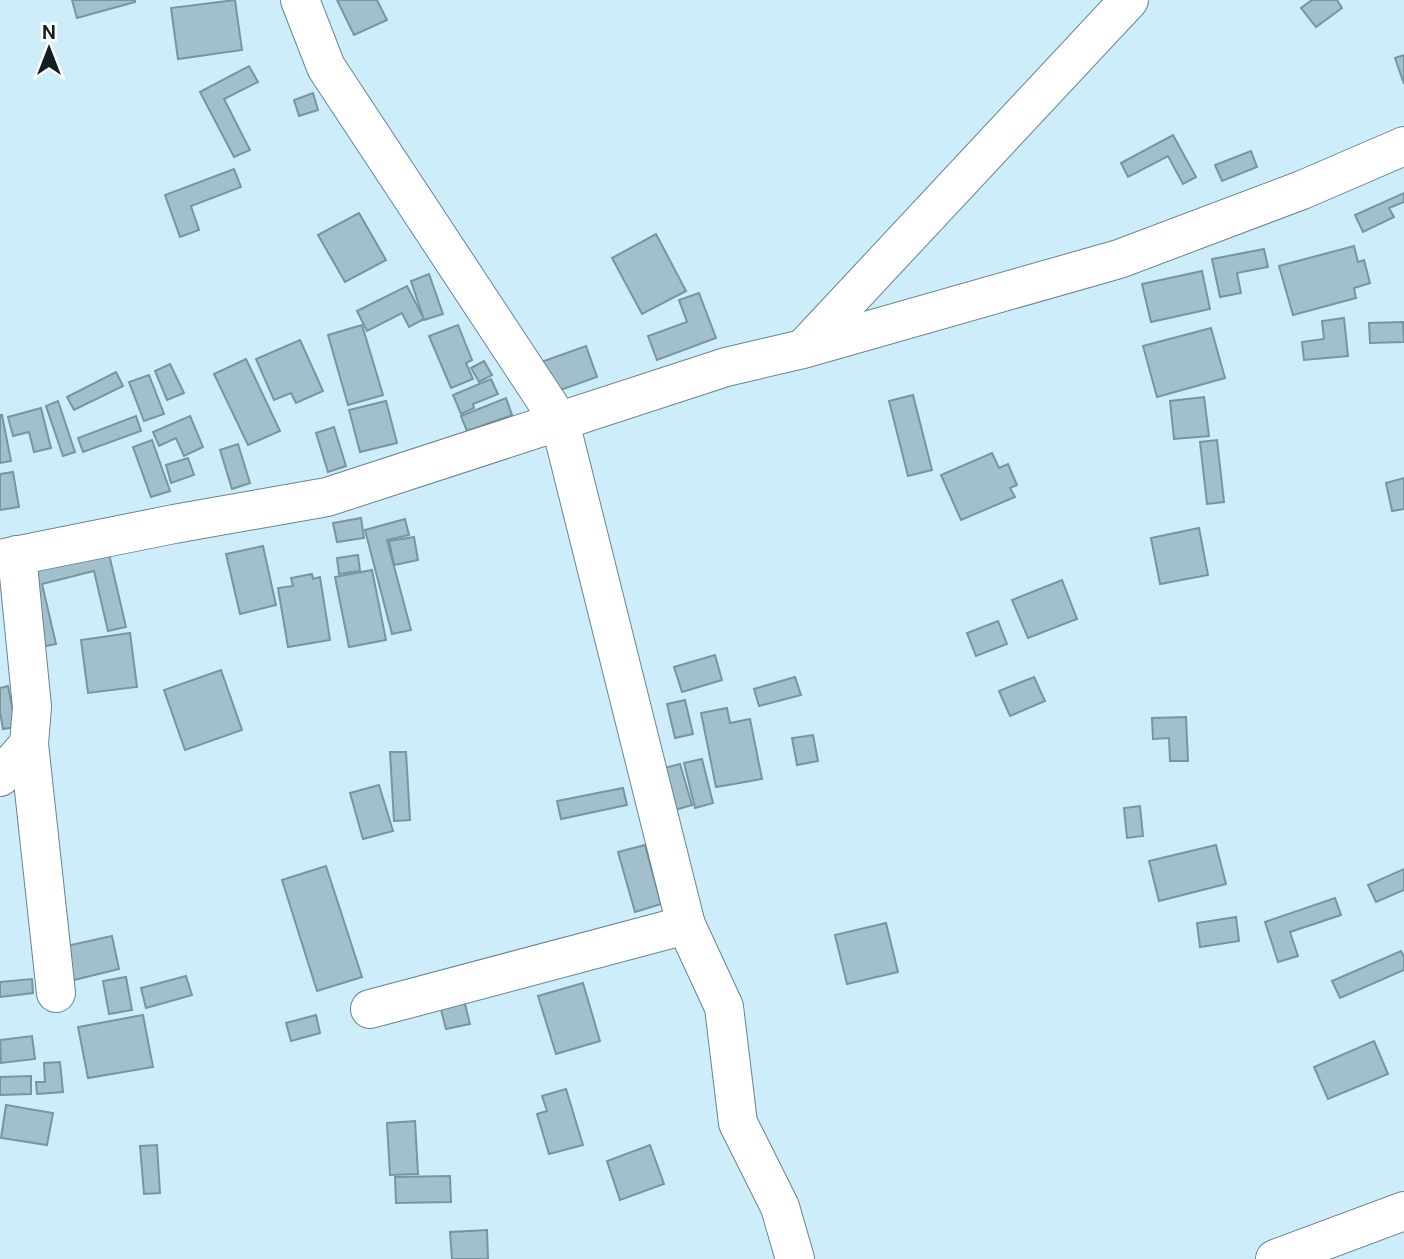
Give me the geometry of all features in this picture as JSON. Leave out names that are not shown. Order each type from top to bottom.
[{"type":"street","points":[[300,0],[326,67],[560,422],[686,925],[724,1007],[738,1124],[780,1207],[795,1259]]},
{"type":"street","points":[[803,349],[1129,0]]},
{"type":"street","points":[[56,993],[29,744],[32,707],[8,557],[327,497],[726,368],[803,349],[1119,259],[1302,190],[1404,146]]},
{"type":"street","points":[[0,777],[29,744]]},
{"type":"street","points":[[370,1009],[686,925]]},
{"type":"street","points":[[1275,1259],[1404,1211]]},
{"type":"building","points":[[72,0],[135,0],[135,2],[77,18]]},
{"type":"building","points":[[235,0],[242,50],[178,59],[171,8]]},
{"type":"building","points":[[337,0],[377,0],[387,20],[354,35]]},
{"type":"building","points":[[1312,0],[1337,0],[1342,8],[1316,27],[1301,8]]},
{"type":"building","points":[[1404,55],[1404,84],[1395,58]]},
{"type":"building","points":[[249,66],[258,82],[224,99],[250,150],[234,157],[200,92]]},
{"type":"building","points":[[313,93],[318,110],[299,116],[294,100]]},
{"type":"building","points":[[1173,135],[1196,177],[1183,184],[1168,156],[1128,177],[1121,163]]},
{"type":"building","points":[[1251,151],[1257,167],[1222,181],[1215,165]]},
{"type":"building","points":[[234,169],[241,187],[191,206],[199,230],[180,237],[165,195]]},
{"type":"building","points":[[1404,193],[1404,202],[1389,208],[1394,217],[1363,232],[1355,215]]},
{"type":"building","points":[[359,213],[386,260],[345,282],[318,235]]},
{"type":"building","points":[[656,234],[686,291],[642,314],[612,258]]},
{"type":"building","points":[[1354,246],[1358,262],[1364,260],[1370,283],[1354,288],[1356,298],[1293,315],[1279,266]]},
{"type":"building","points":[[1264,249],[1268,267],[1237,273],[1241,293],[1220,297],[1212,259]]},
{"type":"building","points":[[1202,271],[1210,309],[1151,322],[1142,284]]},
{"type":"building","points":[[429,274],[443,314],[424,320],[411,281]]},
{"type":"building","points":[[407,286],[424,319],[409,327],[402,313],[367,331],[357,311]]},
{"type":"building","points":[[699,293],[716,338],[657,360],[648,336],[687,322],[679,300]]},
{"type":"building","points":[[1344,318],[1348,356],[1304,360],[1302,342],[1324,339],[1322,321]]},
{"type":"building","points":[[1403,322],[1404,342],[1370,343],[1369,323]]},
{"type":"building","points":[[362,325],[383,395],[348,405],[328,335]]},
{"type":"building","points":[[458,325],[472,360],[466,363],[473,379],[451,388],[429,336]]},
{"type":"building","points":[[1211,328],[1225,378],[1157,397],[1143,346]]},
{"type":"building","points":[[300,340],[323,391],[296,403],[291,393],[274,400],[256,359]]},
{"type":"building","points":[[586,346],[597,377],[538,398],[527,367]]},
{"type":"building","points":[[246,359],[280,431],[248,445],[214,374]]},
{"type":"building","points":[[484,361],[492,375],[479,382],[471,368]]},
{"type":"building","points":[[170,364],[184,393],[167,400],[155,371]]},
{"type":"building","points":[[116,372],[123,386],[74,410],[67,397]]},
{"type":"building","points":[[149,375],[164,414],[144,421],[129,382]]},
{"type":"building","points":[[491,379],[498,394],[473,404],[474,408],[461,414],[453,395]]},
{"type":"building","points":[[913,395],[932,470],[908,476],[889,401]]},
{"type":"building","points":[[1204,397],[1209,436],[1174,439],[1170,401]]},
{"type":"building","points":[[506,398],[512,415],[467,431],[461,416]]},
{"type":"building","points":[[58,401],[75,452],[63,456],[46,406]]},
{"type":"building","points":[[386,401],[397,443],[360,452],[349,410]]},
{"type":"building","points":[[41,408],[51,448],[34,452],[29,432],[13,436],[8,417]]},
{"type":"building","points":[[0,415],[11,461],[0,463]]},
{"type":"building","points":[[136,416],[141,431],[83,452],[78,438]]},
{"type":"building","points":[[190,416],[203,447],[184,456],[176,438],[159,446],[153,432]]},
{"type":"building","points":[[334,427],[346,466],[328,472],[316,433]]},
{"type":"building","points":[[152,440],[170,491],[151,497],[133,447]]},
{"type":"building","points":[[1217,440],[1224,502],[1207,504],[1200,442]]},
{"type":"building","points":[[238,444],[250,483],[232,489],[220,450]]},
{"type":"building","points":[[992,453],[999,468],[1008,464],[1017,485],[1010,488],[1015,497],[961,520],[941,475]]},
{"type":"building","points":[[188,458],[194,475],[171,483],[166,465]]},
{"type":"building","points":[[13,472],[19,507],[0,510],[0,474]]},
{"type":"building","points":[[1404,478],[1404,509],[1392,511],[1386,483]]},
{"type":"building","points":[[361,518],[364,538],[337,542],[333,523]]},
{"type":"building","points":[[405,519],[409,535],[387,540],[411,630],[392,634],[365,530]]},
{"type":"building","points":[[1199,528],[1208,575],[1160,584],[1151,538]]},
{"type":"building","points":[[414,537],[418,560],[394,565],[389,541]]},
{"type":"building","points":[[263,546],[276,605],[240,614],[226,554]]},
{"type":"building","points":[[109,554],[126,627],[108,631],[94,571],[42,584],[56,644],[28,650],[10,577]]},
{"type":"building","points":[[358,555],[360,571],[339,574],[337,558]]},
{"type":"building","points":[[372,570],[386,640],[349,647],[335,577]]},
{"type":"building","points":[[312,574],[313,579],[320,577],[330,640],[288,647],[278,588],[293,586],[291,578]]},
{"type":"building","points":[[1062,580],[1077,619],[1028,638],[1012,600]]},
{"type":"building","points":[[998,621],[1007,644],[976,656],[967,633]]},
{"type":"building","points":[[130,633],[137,687],[88,693],[81,640]]},
{"type":"building","points":[[715,655],[722,680],[682,692],[674,667]]},
{"type":"building","points":[[221,670],[242,730],[185,750],[164,690]]},
{"type":"building","points":[[795,677],[801,695],[759,706],[754,689]]},
{"type":"building","points":[[1034,677],[1045,701],[1010,716],[999,691]]},
{"type":"building","points":[[8,686],[16,727],[3,729],[0,688]]},
{"type":"building","points":[[685,700],[693,734],[675,738],[667,704]]},
{"type":"building","points":[[727,708],[730,723],[750,719],[762,779],[716,787],[701,713]]},
{"type":"building","points":[[1186,717],[1188,761],[1170,761],[1169,738],[1153,739],[1152,718]]},
{"type":"building","points":[[813,735],[818,761],[797,765],[792,738]]},
{"type":"building","points":[[390,752],[406,752],[410,820],[394,821]]},
{"type":"building","points":[[702,759],[713,803],[695,808],[684,763]]},
{"type":"building","points":[[680,764],[692,805],[661,814],[649,772]]},
{"type":"building","points":[[379,785],[393,831],[363,839],[350,793]]},
{"type":"building","points":[[623,788],[627,805],[561,819],[557,801]]},
{"type":"building","points":[[1140,806],[1143,836],[1127,838],[1124,808]]},
{"type":"building","points":[[645,845],[661,904],[635,912],[618,852]]},
{"type":"building","points":[[1216,845],[1226,884],[1159,901],[1149,861]]},
{"type":"building","points":[[326,866],[362,977],[317,991],[282,880]]},
{"type":"building","points":[[1404,869],[1404,890],[1376,902],[1368,885]]},
{"type":"building","points":[[1335,898],[1341,915],[1290,932],[1298,956],[1278,962],[1265,922]]},
{"type":"building","points":[[1236,917],[1239,941],[1200,947],[1197,923]]},
{"type":"building","points":[[886,923],[898,972],[847,984],[835,935]]},
{"type":"building","points":[[112,936],[119,969],[70,981],[62,947]]},
{"type":"building","points":[[1401,951],[1404,970],[1340,998],[1332,981]]},
{"type":"building","points":[[186,976],[192,995],[146,1008],[141,988]]},
{"type":"building","points":[[126,977],[132,1010],[109,1014],[103,981]]},
{"type":"building","points":[[32,979],[33,993],[0,997],[0,982]]},
{"type":"building","points":[[583,983],[600,1041],[556,1054],[538,996]]},
{"type":"building","points":[[462,992],[470,1024],[446,1029],[438,998]]},
{"type":"building","points":[[143,1015],[153,1067],[88,1078],[78,1027]]},
{"type":"building","points":[[316,1015],[320,1033],[291,1041],[286,1023]]},
{"type":"building","points":[[32,1036],[35,1059],[1,1063],[0,1040]]},
{"type":"building","points":[[1374,1041],[1388,1074],[1328,1099],[1314,1067]]},
{"type":"building","points":[[60,1062],[63,1092],[37,1094],[36,1082],[45,1082],[44,1063]]},
{"type":"building","points":[[31,1076],[31,1094],[0,1095],[0,1077]]},
{"type":"building","points":[[566,1089],[583,1145],[549,1154],[537,1114],[547,1111],[542,1096]]},
{"type":"building","points":[[6,1105],[53,1113],[47,1145],[1,1138]]},
{"type":"building","points":[[415,1121],[418,1174],[390,1175],[387,1123]]},
{"type":"building","points":[[157,1145],[160,1193],[144,1194],[140,1146]]},
{"type":"building","points":[[650,1145],[664,1184],[620,1200],[607,1161]]},
{"type":"building","points":[[450,1176],[451,1202],[396,1203],[395,1177]]},
{"type":"building","points":[[487,1230],[488,1259],[452,1259],[450,1232]]}]
